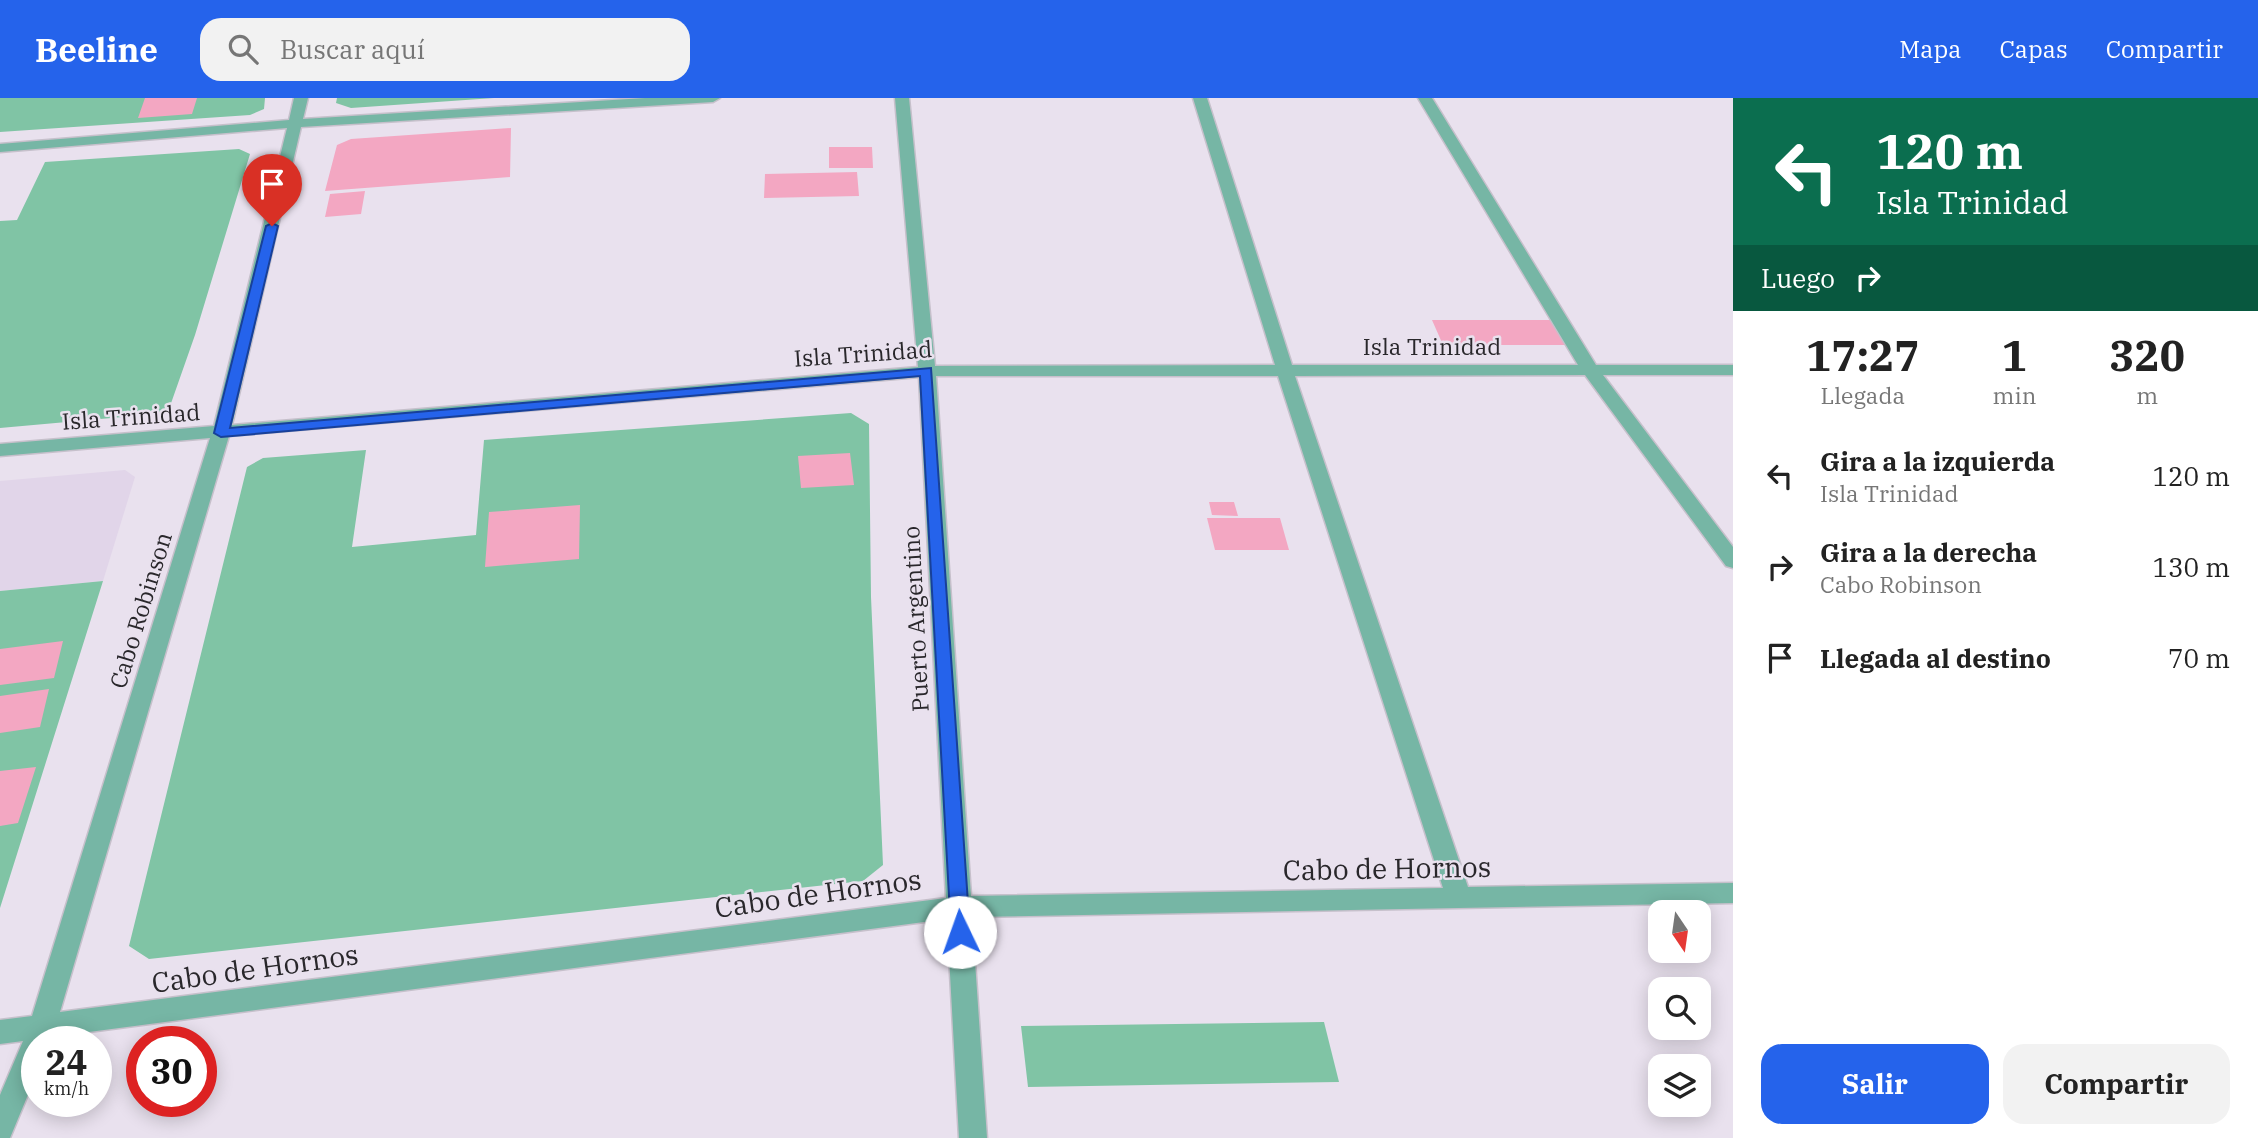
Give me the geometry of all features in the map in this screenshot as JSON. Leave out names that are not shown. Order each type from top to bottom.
[{"type":"street","name":"Cabo Robinson","points":[[42,1026],[221,433],[298,123],[301,98]]},
{"type":"street","points":[[0,148],[298,123],[713,98]]},
{"type":"street","name":"Puerto Argentino","points":[[902,98],[926,371],[973,1138]]},
{"type":"street","points":[[1200,98],[1284,371],[1459,898]]},
{"type":"street","points":[[1425,98],[1590,370],[1733,561]]},
{"type":"street","name":"Isla Trinidad","points":[[0,450],[926,371],[1733,370]]},
{"type":"street","name":"Cabo de Hornos","points":[[50,1026],[959,907],[1733,893]]},
{"type":"street","name":"Cabo de Hornos","points":[[0,1032],[21,1030]]},
{"type":"street","name":"Cabo Robinson","points":[[0,1129],[21,1078]]},
{"type":"shaded area","points":[[125,470],[135,477],[103,581],[0,591],[0,481]]},
{"type":"green space","points":[[0,98],[265,98],[264,109],[250,115],[0,132]]},
{"type":"green space","points":[[337,98],[494,98],[351,108],[336,103]]},
{"type":"green space","points":[[239,149],[250,154],[195,335],[169,409],[156,414],[0,428],[0,221],[17,220],[45,162]]},
{"type":"green space","points":[[851,413],[869,424],[871,597],[883,865],[863,881],[149,959],[129,946],[247,467],[263,458],[366,450],[352,547],[476,535],[484,440]]},
{"type":"green space","points":[[103,581],[0,908],[0,591]]},
{"type":"green space","points":[[1324,1022],[1339,1082],[1028,1087],[1021,1026]]},
{"type":"building","points":[[145,98],[197,98],[192,114],[138,118]]},
{"type":"building","points":[[511,128],[510,177],[325,191],[337,145],[351,139]]},
{"type":"building","points":[[829,147],[872,147],[873,168],[829,168]]},
{"type":"building","points":[[857,172],[859,196],[764,198],[765,174]]},
{"type":"building","points":[[365,191],[361,214],[325,217],[330,194]]},
{"type":"building","points":[[1432,320],[1553,320],[1567,345],[1443,345]]},
{"type":"building","points":[[850,453],[854,485],[801,488],[798,456]]},
{"type":"building","points":[[1209,502],[1234,502],[1238,516],[1212,515]]},
{"type":"building","points":[[580,505],[579,559],[485,567],[489,512]]},
{"type":"building","points":[[1207,518],[1280,518],[1289,550],[1215,550]]},
{"type":"building","points":[[63,641],[54,678],[0,685],[0,649]]},
{"type":"building","points":[[49,689],[40,727],[0,733],[0,696]]},
{"type":"building","points":[[36,767],[18,823],[0,826],[0,771]]},
{"type":"route","points":[[272,226],[221,433],[926,371],[960,932]]}]
